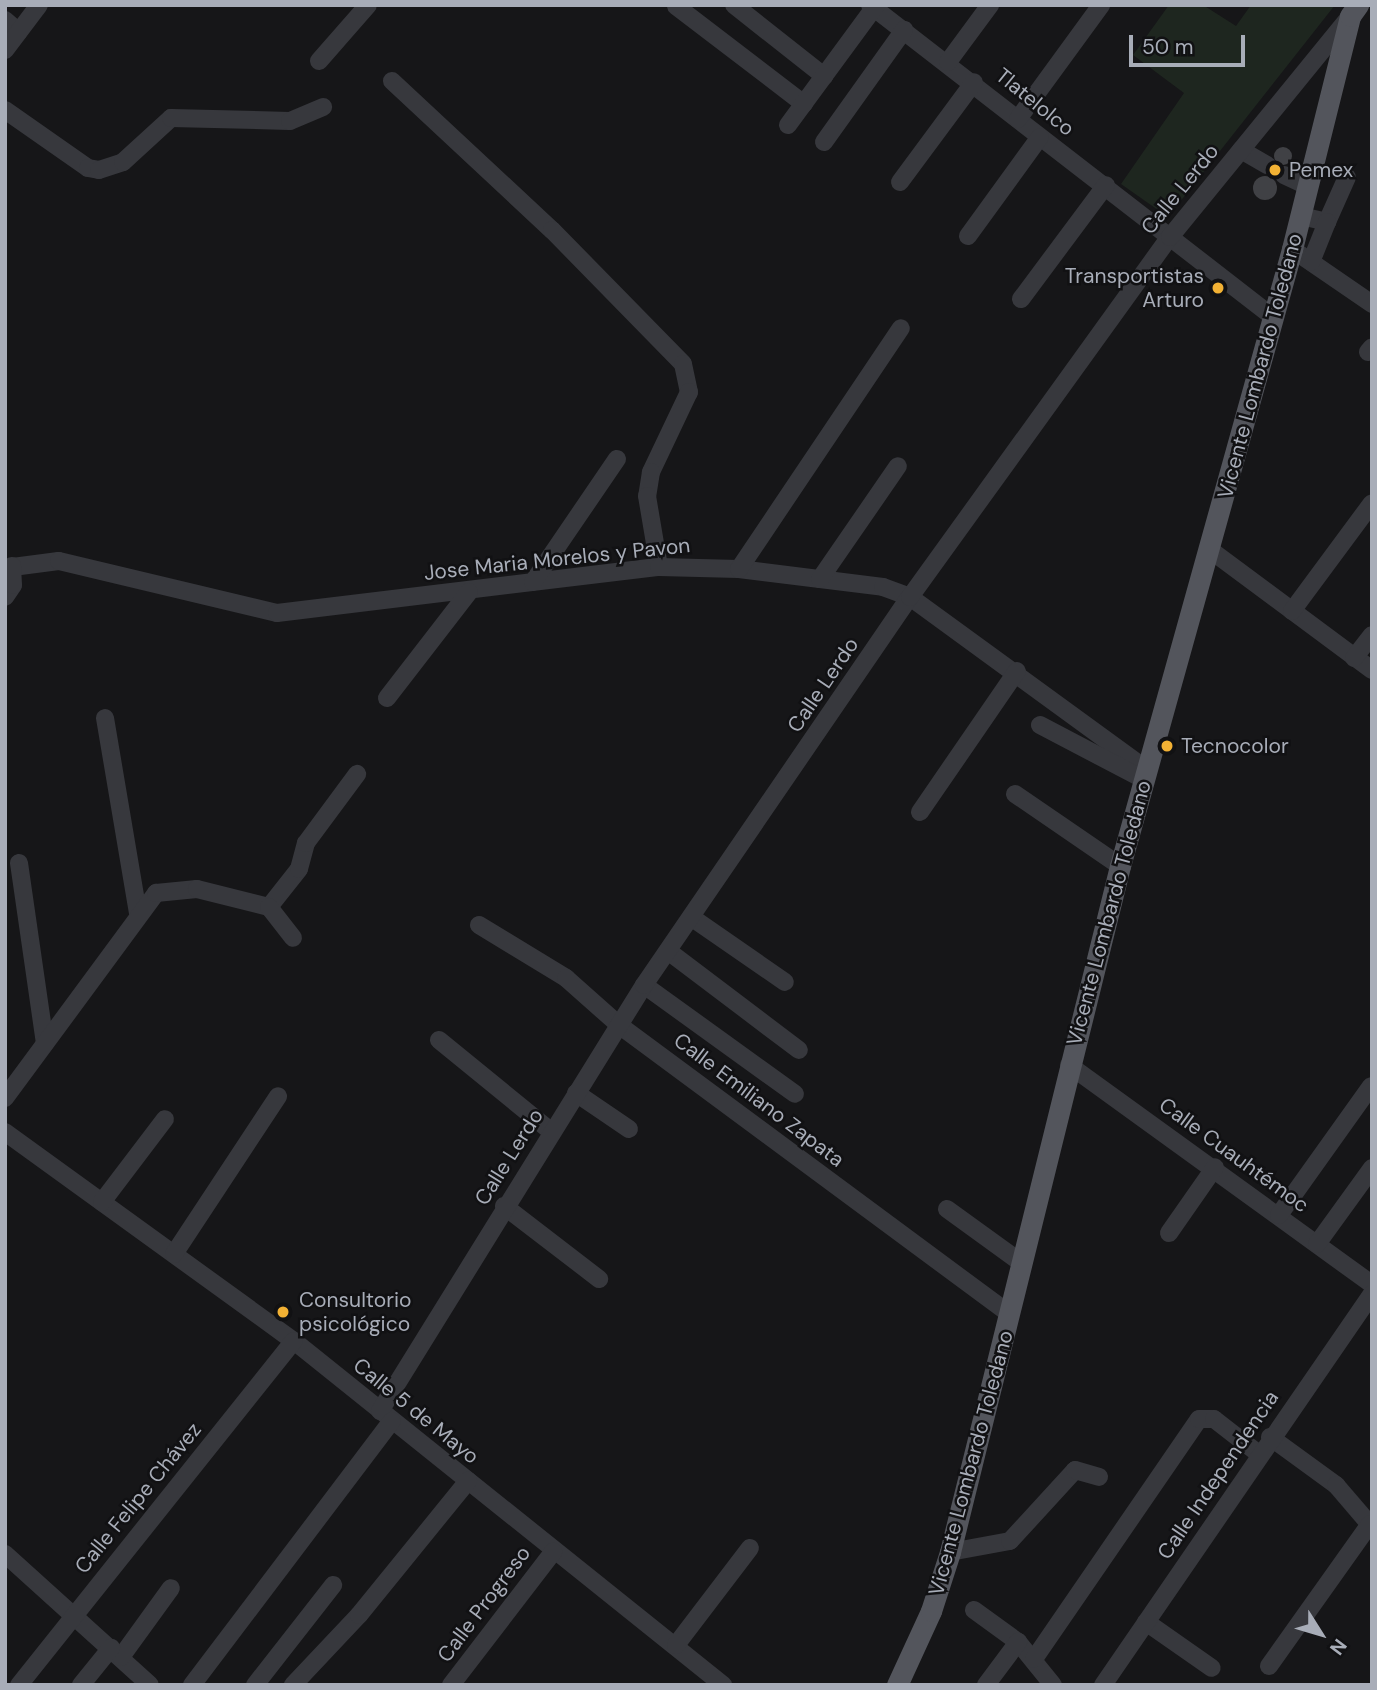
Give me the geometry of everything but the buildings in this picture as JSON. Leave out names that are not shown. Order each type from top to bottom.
[{"type":"main road","name":"Vicente Lombardo Toledano","points":[[897,1685],[931,1611],[950,1552],[1023,1264],[1069,1065],[1144,774],[1292,249],[1354,11]]},
{"type":"street","points":[[5,50],[12,26],[39,5]]},
{"type":"street","points":[[319,61],[368,5]]},
{"type":"street","points":[[734,5],[824,76]]},
{"type":"street","points":[[948,62],[990,5]]},
{"type":"street","points":[[1018,119],[1101,5]]},
{"type":"street","points":[[676,6],[804,104]]},
{"type":"street","points":[[788,125],[873,6]]},
{"type":"street","name":"Tlatelolco","points":[[873,6],[1273,317]]},
{"type":"street","name":"Calle Lerdo","points":[[192,1685],[386,1416],[504,1206],[619,1025],[910,597],[1170,237],[1354,11]]},
{"type":"street","points":[[824,142],[904,30]]},
{"type":"street","points":[[391,80],[552,230],[683,364],[689,392],[651,472],[647,496],[659,567]]},
{"type":"street","points":[[900,182],[974,82]]},
{"type":"street","points":[[5,110],[99,170],[123,162],[171,118],[290,121],[323,107]]},
{"type":"street","points":[[968,236],[1040,137]]},
{"type":"street","points":[[1241,150],[1267,164]]},
{"type":"street","points":[[1284,175],[1308,186]]},
{"type":"street","points":[[1311,261],[1347,177]]},
{"type":"street","points":[[1021,299],[1106,185]]},
{"type":"street","points":[[1301,216],[1326,222]]},
{"type":"street","points":[[1292,249],[1372,304]]},
{"type":"street","points":[[739,569],[901,328]]},
{"type":"street","points":[[533,582],[617,459]]},
{"type":"street","points":[[820,579],[898,466]]},
{"type":"street","points":[[1292,611],[1372,503]]},
{"type":"street","points":[[1209,549],[1372,670]]},
{"type":"street","name":"Jose Maria Morelos y Pavon","points":[[9,567],[59,561],[276,613],[469,592],[659,567],[739,569],[820,579],[910,597],[1017,671],[1066,715],[1144,774]]},
{"type":"street","points":[[5,597],[13,585],[9,567]]},
{"type":"street","points":[[387,698],[469,592]]},
{"type":"street","points":[[1354,658],[1372,635]]},
{"type":"street","points":[[920,812],[1017,671]]},
{"type":"street","points":[[105,718],[138,914]]},
{"type":"street","points":[[1040,725],[1144,774]]},
{"type":"street","points":[[269,907],[299,869],[306,843],[357,774]]},
{"type":"street","points":[[1015,794],[1120,866]]},
{"type":"street","points":[[19,863],[44,1043]]},
{"type":"street","points":[[5,1098],[156,893],[172,888],[269,907],[293,938]]},
{"type":"street","points":[[691,917],[785,982]]},
{"type":"street","name":"Calle Emiliano Zapata","points":[[480,925],[566,978],[619,1025],[1010,1314]]},
{"type":"street","points":[[667,951],[799,1050]]},
{"type":"street","points":[[645,985],[795,1094]]},
{"type":"street","points":[[439,1040],[552,1132]]},
{"type":"street","name":"Calle Cuauhtémoc","points":[[1069,1065],[1215,1167],[1372,1283]]},
{"type":"street","points":[[1279,1215],[1371,1086]]},
{"type":"street","points":[[576,1093],[629,1129]]},
{"type":"street","points":[[174,1254],[278,1096]]},
{"type":"street","points":[[102,1202],[165,1119]]},
{"type":"street","name":"Calle 5 de Mayo","points":[[5,1132],[294,1342],[553,1552],[723,1685]]},
{"type":"street","points":[[1169,1233],[1215,1167]]},
{"type":"street","points":[[1317,1244],[1372,1167]]},
{"type":"street","points":[[504,1206],[599,1279]]},
{"type":"street","points":[[947,1209],[1023,1264]]},
{"type":"street","name":"Calle Independencia","points":[[1103,1685],[1270,1437],[1372,1293]]},
{"type":"street","name":"Calle Felipe Chávez","points":[[19,1685],[72,1615],[294,1342]]},
{"type":"street","points":[[1034,1659],[1199,1419],[1214,1419],[1259,1454]]},
{"type":"street","points":[[1269,1666],[1371,1525],[1336,1485],[1270,1437]]},
{"type":"street","points":[[950,1552],[1010,1541],[1075,1470],[1083,1468],[1100,1477]]},
{"type":"street","points":[[293,1685],[359,1615],[468,1481]]},
{"type":"street","points":[[676,1646],[750,1548]]},
{"type":"street","name":"Calle Progreso","points":[[451,1685],[553,1552]]},
{"type":"street","points":[[5,1554],[116,1653],[140,1682]]},
{"type":"street","points":[[256,1685],[333,1585]]},
{"type":"street","points":[[81,1685],[116,1653],[171,1588]]},
{"type":"street","points":[[974,1609],[1018,1642],[1053,1685]]},
{"type":"street","points":[[1146,1622],[1212,1668]]},
{"type":"street","points":[[986,1685],[1018,1642]]},
{"type":"shaded area","points":[[1169,5],[1203,5],[1236,26],[1251,5],[1335,5],[1168,217],[1121,184],[1184,93],[1133,55]]},
{"type":"place","name":"Pemex","points":[[1275,170]]},
{"type":"place","name":"Transportistas Arturo","points":[[1218,288]]},
{"type":"place","name":"Tecnocolor","points":[[1167,746]]},
{"type":"place","name":"Consultorio psicológico","points":[[283,1312]]}]
